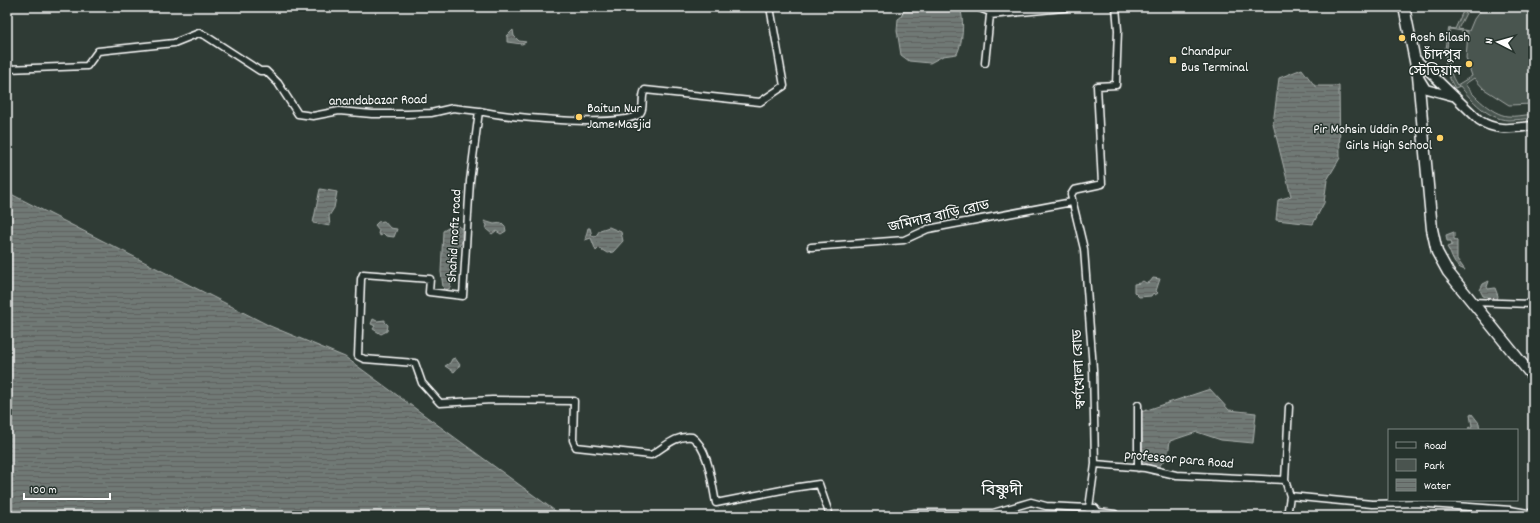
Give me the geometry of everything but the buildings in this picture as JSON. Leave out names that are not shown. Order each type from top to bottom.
[{"type":"main road","points":[[1404,7],[1418,76],[1432,229],[1436,252],[1448,272],[1471,302],[1533,377]]},
{"type":"street","points":[[479,111],[570,120],[606,121],[638,115],[642,110],[643,92],[645,90],[760,102],[784,86],[770,7]]},
{"type":"street","points":[[977,7],[994,14],[1074,7]]},
{"type":"street","points":[[1072,202],[1071,195],[1074,190],[1102,184],[1097,86],[1116,86],[1118,30],[1116,7]]},
{"type":"street","points":[[985,63],[990,15],[994,14]]},
{"type":"street","name":"anandabazar Road","points":[[7,69],[87,66],[98,51],[174,43],[199,33],[260,71],[266,71],[278,83],[298,114],[314,116],[338,111],[372,114],[407,114],[431,113],[453,108],[479,111]]},
{"type":"street","points":[[1414,57],[1453,96],[1486,125],[1503,129],[1533,126]]},
{"type":"street","points":[[1418,76],[1426,89],[1453,96]]},
{"type":"street","name":"Shahid mofiz road","points":[[479,111],[472,162],[463,296],[429,292],[430,280],[363,274],[361,279],[358,356],[364,359],[415,363],[422,383],[440,403],[492,400],[574,401],[573,440],[576,447],[651,455],[674,440],[682,437],[692,437],[701,449],[709,468],[716,503],[819,484],[830,516]]},
{"type":"street","name":"জমিদার বাড়ি রোড","points":[[811,247],[904,240],[928,230],[1072,202]]},
{"type":"street","name":"স্বর্ণখোলা রোড","points":[[1072,202],[1084,249],[1094,369],[1095,464],[1089,516]]},
{"type":"street","points":[[1471,302],[1533,304]]},
{"type":"street","points":[[1138,405],[1138,468]]},
{"type":"street","points":[[1287,516],[1290,496],[1285,480],[1289,408]]},
{"type":"street","name":"professor para Road","points":[[1095,464],[1145,468],[1176,475],[1285,480]]},
{"type":"street","points":[[1290,496],[1372,504],[1416,503],[1533,514]]},
{"type":"street","points":[[902,516],[914,513],[993,513],[1031,502],[1046,506],[1095,508],[1098,512],[1115,514]]},
{"type":"green space","points":[[1465,7],[1469,7],[1458,29],[1469,31],[1474,19],[1483,7],[1533,7],[1533,104],[1509,105],[1484,89],[1474,78],[1465,84],[1478,99],[1501,115],[1520,116],[1533,114],[1533,118],[1517,120],[1501,119],[1481,108],[1460,86],[1455,88],[1448,74],[1445,51],[1449,28],[1455,29]],"holes":[[[1450,29],[1468,32],[1466,58],[1472,76],[1457,85],[1449,65],[1447,51],[1448,36]]]},
{"type":"water","points":[[905,7],[951,7],[961,11],[961,44],[957,54],[943,56],[930,63],[909,61],[901,55],[897,30],[898,19],[901,17]]},
{"type":"water","points":[[513,30],[514,36],[519,41],[526,42],[522,44],[507,42],[507,36]]},
{"type":"water","points":[[1302,69],[1315,86],[1339,86],[1340,158],[1327,180],[1324,203],[1313,224],[1276,220],[1278,200],[1291,196],[1273,124],[1279,78]]},
{"type":"water","points":[[320,189],[337,192],[334,208],[329,216],[330,226],[313,223]]},
{"type":"water","points":[[7,192],[270,326],[345,357],[562,516],[7,516]]},
{"type":"water","points":[[384,221],[390,228],[397,229],[394,237],[386,236],[383,233],[381,236],[378,234],[379,230],[375,225],[378,222]]},
{"type":"water","points":[[484,221],[494,224],[502,223],[505,226],[506,231],[501,234],[496,231],[492,234],[486,229],[487,225]]},
{"type":"water","points":[[455,224],[462,229],[462,242],[454,253],[450,288],[446,290],[443,287],[441,272],[443,231]]},
{"type":"water","points":[[609,227],[621,232],[623,241],[613,252],[607,253],[599,248],[596,251],[591,238],[585,240],[588,228],[590,228],[592,236],[595,237],[600,230]]},
{"type":"water","points":[[1454,232],[1454,239],[1457,241],[1457,259],[1465,270],[1455,263],[1447,247],[1452,245],[1451,241],[1447,241],[1446,235]]},
{"type":"water","points":[[1153,278],[1160,279],[1156,291],[1158,293],[1155,295],[1153,293],[1151,296],[1139,297],[1134,292],[1134,284],[1143,281],[1146,283],[1150,282]]},
{"type":"water","points":[[1489,281],[1487,287],[1488,289],[1495,288],[1498,296],[1497,300],[1483,296],[1480,290],[1483,284]]},
{"type":"water","points":[[373,319],[377,321],[385,320],[388,325],[387,331],[381,334],[373,329],[375,326],[371,324]]},
{"type":"water","points":[[455,358],[460,365],[454,372],[445,366]]},
{"type":"water","points":[[1210,389],[1229,410],[1256,413],[1253,443],[1221,440],[1197,432],[1170,441],[1168,455],[1158,468],[1143,462],[1141,412]]},
{"type":"water","points":[[1472,414],[1479,423],[1480,429],[1468,428],[1472,426],[1470,415]]},
{"type":"place","name":"Rosh Bilash","points":[[1402,38]]},
{"type":"place","name":"Chandpur Bus Terminal","points":[[1173,60]]},
{"type":"place","name":"চাঁদপুর স্টেডিয়াম","points":[[1469,64]]},
{"type":"place","name":"Baitun Nur Jame Masjid","points":[[579,117]]},
{"type":"place","name":"Pir Mohsin Uddin Poura Girls High School","points":[[1440,138]]},
{"type":"district","name":"বিষ্ণুদী","points":[[1002,491]]}]
